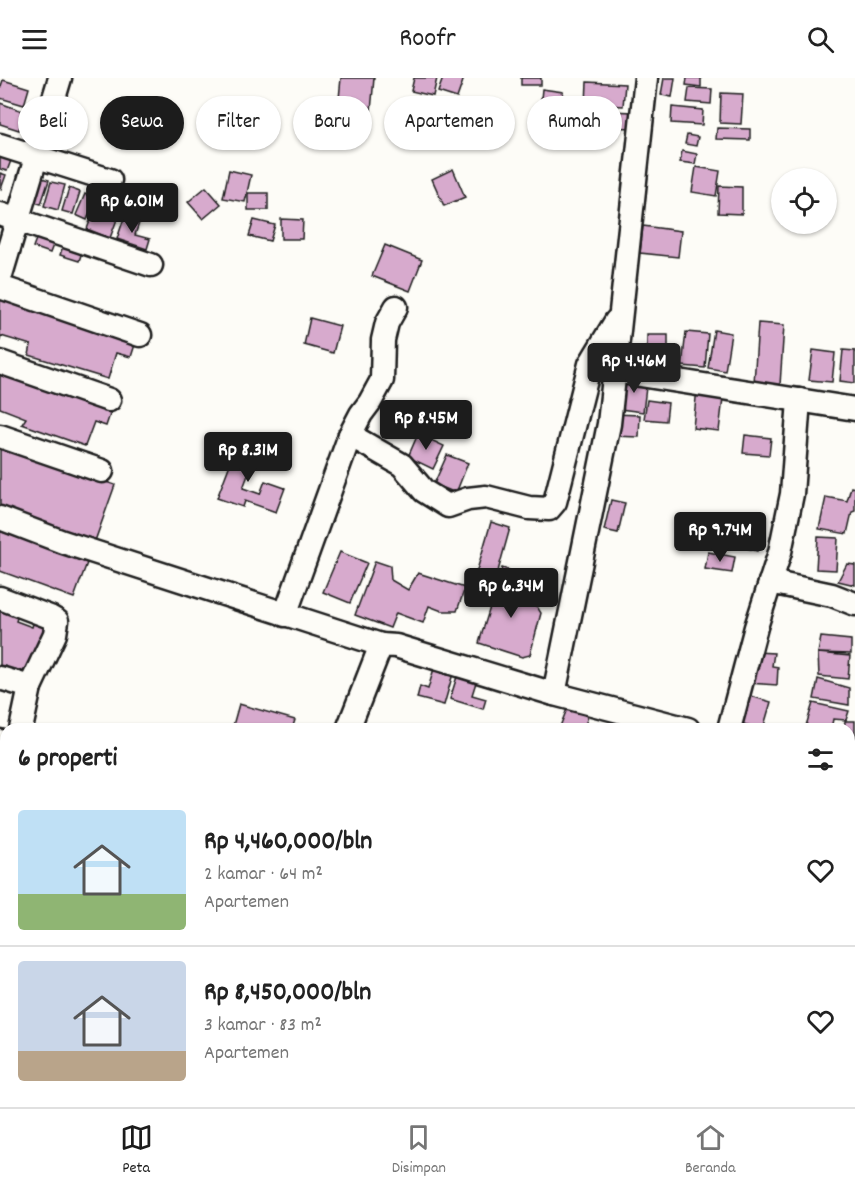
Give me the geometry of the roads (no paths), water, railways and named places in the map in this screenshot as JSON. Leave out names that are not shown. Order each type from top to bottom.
[{"type":"street","points":[[0,278],[9,217],[36,156],[60,78]]},
{"type":"street","points":[[554,694],[609,424],[646,78]]},
{"type":"street","points":[[0,145],[110,180]]},
{"type":"street","points":[[9,217],[151,265]]},
{"type":"street","points":[[0,287],[140,336]]},
{"type":"street","points":[[285,615],[350,435],[382,380],[383,340],[387,323],[396,306]]},
{"type":"street","points":[[350,435],[402,465],[424,491],[448,506],[486,497],[529,508],[549,509],[555,502],[590,364],[621,314]]},
{"type":"street","points":[[0,362],[109,400]]},
{"type":"street","points":[[615,371],[855,409]]},
{"type":"street","points":[[731,723],[756,627],[780,552],[792,494],[799,400]]},
{"type":"street","points":[[0,436],[102,471]]},
{"type":"street","points":[[0,518],[63,542],[381,645],[396,646],[554,694],[665,723]]},
{"type":"street","points":[[770,582],[832,595],[855,604]]},
{"type":"street","points":[[0,598],[57,621],[56,634],[30,687],[22,723]]},
{"type":"street","points":[[350,723],[381,645]]},
{"type":"street","points":[[0,678],[30,687]]}]
